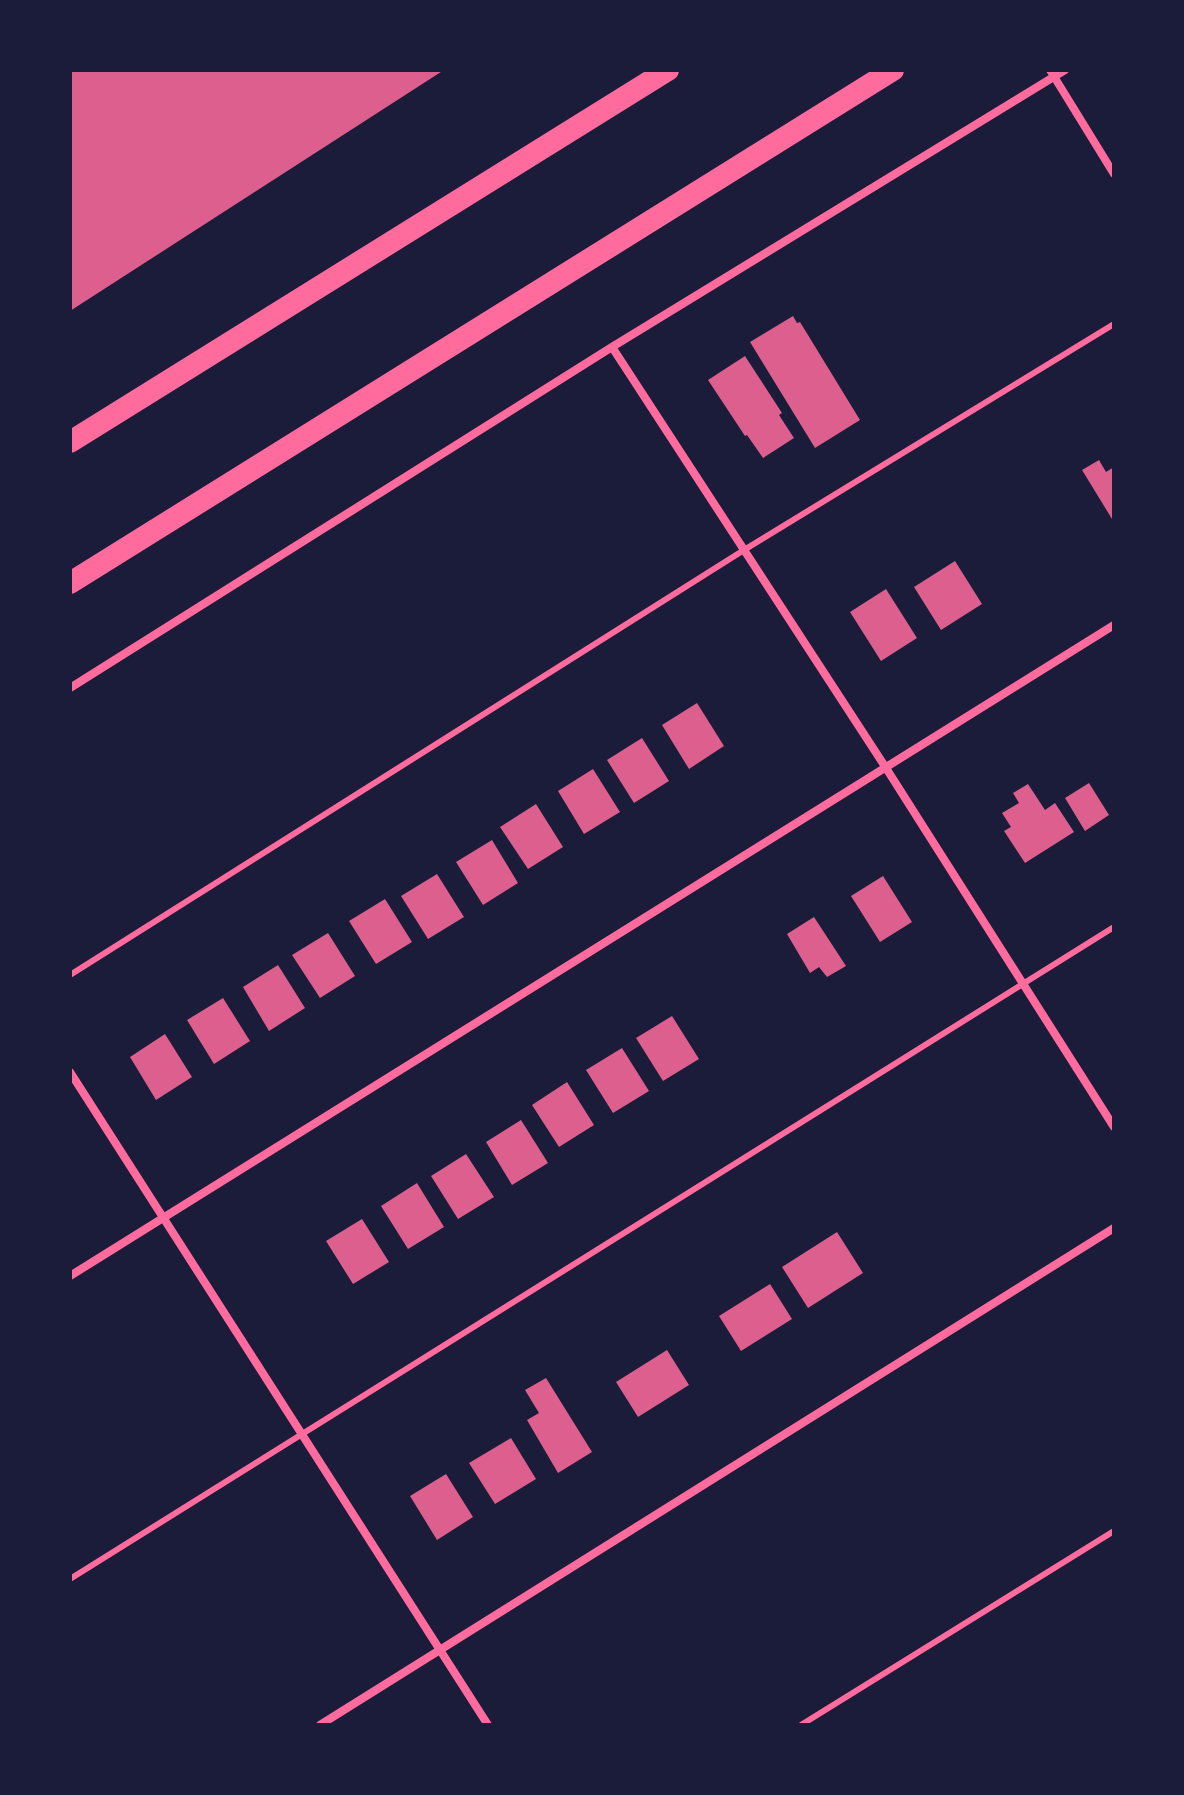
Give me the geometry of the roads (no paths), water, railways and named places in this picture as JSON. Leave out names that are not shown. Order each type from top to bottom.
[{"type":"highway","points":[[70,442],[668,70]]},
{"type":"highway","points":[[70,583],[893,70]]},
{"type":"street","points":[[70,688],[612,347],[1052,74],[1065,70]]},
{"type":"street","points":[[1052,74],[1114,174]]},
{"type":"street","points":[[612,347],[886,768],[1114,1127]]},
{"type":"street","points":[[70,1276],[1114,625]]},
{"type":"street","points":[[70,1072],[488,1725]]},
{"type":"street","points":[[320,1725],[1114,1228]]},
{"type":"lane","points":[[70,975],[744,550],[1114,324]]},
{"type":"lane","points":[[70,1579],[1114,927]]},
{"type":"lane","points":[[801,1725],[1114,1531]]}]
